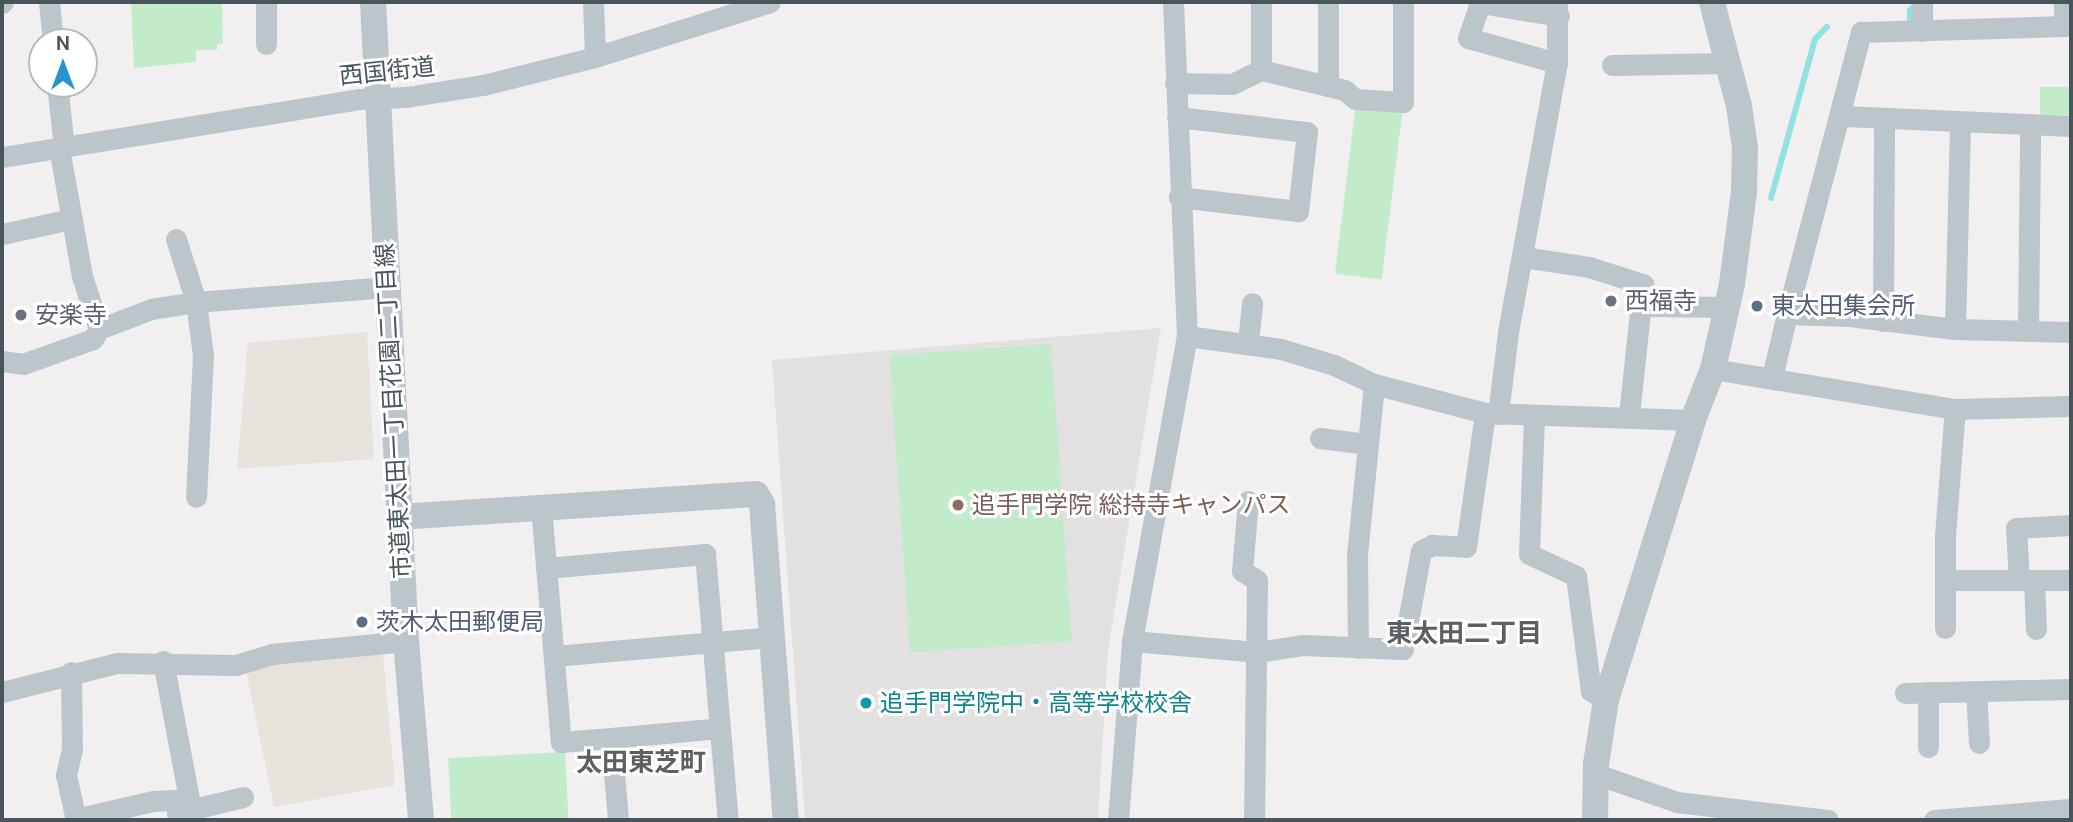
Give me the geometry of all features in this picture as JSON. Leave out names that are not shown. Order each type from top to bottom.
[{"type":"street","points":[[49,2],[52,28]]},
{"type":"street","points":[[266,2],[266,44]]},
{"type":"street","name":"市道東太田一丁目花園二丁目線","points":[[373,2],[406,642],[421,820]]},
{"type":"street","points":[[593,2],[595,57]]},
{"type":"street","name":"西国街道","points":[[2,157],[377,98],[443,93],[595,57],[769,2]]},
{"type":"street","points":[[1118,820],[1132,641],[1187,336],[1179,197],[1173,2]]},
{"type":"street","points":[[1261,2],[1261,70]]},
{"type":"street","points":[[1328,2],[1328,86]]},
{"type":"street","points":[[1175,83],[1232,84],[1261,70],[1345,90],[1355,99],[1403,102],[1403,2]]},
{"type":"street","points":[[1595,820],[1596,775],[1606,700],[1693,420],[1713,369],[1728,307],[1746,176],[1742,120],[1712,2]]},
{"type":"street","points":[[1922,2],[1922,31]]},
{"type":"street","points":[[1772,377],[1842,117],[1861,32],[2064,26],[2064,2]]},
{"type":"street","points":[[1132,641],[1257,652],[1290,645],[1403,649],[1421,551],[1432,545],[1466,547],[1523,257],[1557,64],[1558,9],[1480,3],[1468,38],[1557,64]]},
{"type":"street","points":[[1612,65],[1727,63]]},
{"type":"street","points":[[58,98],[71,219],[99,329]]},
{"type":"street","points":[[1177,117],[1307,132],[1298,211],[1179,197]]},
{"type":"street","points":[[1842,117],[2071,125]]},
{"type":"street","points":[[1883,321],[1884,120]]},
{"type":"street","points":[[1955,329],[1960,123]]},
{"type":"street","points":[[2028,331],[2030,124]]},
{"type":"street","points":[[2,234],[71,219]]},
{"type":"street","points":[[176,239],[195,302],[203,355],[196,497]]},
{"type":"street","points":[[1523,257],[1589,267],[1643,284],[1629,416]]},
{"type":"street","points":[[2,361],[23,364],[93,339],[99,329],[151,309],[195,302],[387,287]]},
{"type":"street","points":[[1248,342],[1252,303]]},
{"type":"street","points":[[1641,306],[1728,307]]},
{"type":"street","points":[[1787,314],[1955,329],[2071,332]]},
{"type":"street","points":[[1187,336],[1248,342],[1324,361],[1374,384],[1492,413],[1534,417],[1629,416],[1693,420]]},
{"type":"street","points":[[1713,369],[1772,377],[1806,387],[1955,409],[2071,406]]},
{"type":"street","points":[[1358,648],[1357,555],[1374,384]]},
{"type":"street","points":[[1945,628],[1945,580],[1955,409]]},
{"type":"street","points":[[1534,417],[1529,554],[1576,576],[1591,691],[1606,700]]},
{"type":"street","points":[[1320,438],[1366,444]]},
{"type":"street","points":[[399,517],[753,492],[762,504],[786,820]]},
{"type":"street","points":[[1248,501],[1242,571],[1257,580],[1255,820]]},
{"type":"street","points":[[541,506],[561,742],[720,729]]},
{"type":"street","points":[[2036,629],[2016,527],[2071,525]]},
{"type":"street","points":[[546,568],[705,554],[728,820]]},
{"type":"street","points":[[1945,580],[2071,580]]},
{"type":"street","points":[[554,656],[772,637]]},
{"type":"street","points":[[2,691],[71,672],[163,661],[236,665],[271,654],[406,642]]},
{"type":"street","points":[[163,661],[184,807]]},
{"type":"street","points":[[71,672],[72,749],[66,775],[75,819],[153,801],[184,807],[243,797]]},
{"type":"street","points":[[1905,693],[2071,690]]},
{"type":"street","points":[[1976,691],[1979,743]]},
{"type":"street","points":[[1928,692],[1928,747]]},
{"type":"street","points":[[611,738],[618,820]]},
{"type":"street","points":[[1596,775],[1679,811],[1828,820]]},
{"type":"street","points":[[1934,820],[2071,808]]},
{"type":"shaded area","name":"追手門学院 総持寺キャンパス","points":[[1161,328],[1108,650],[1098,820],[805,820],[772,360]]},
{"type":"shaded area","points":[[367,332],[374,459],[237,469],[248,343]]},
{"type":"shaded area","points":[[383,654],[395,785],[274,807],[246,671],[258,663]]},
{"type":"green space","points":[[131,2],[222,2],[223,43],[217,44],[217,50],[196,50],[196,62],[134,68]]},
{"type":"green space","points":[[2040,87],[2071,87],[2071,115],[2040,115]]},
{"type":"green space","points":[[1356,103],[1403,109],[1382,279],[1335,274]]},
{"type":"green space","points":[[1051,344],[1072,641],[910,653],[889,355]]},
{"type":"green space","points":[[565,752],[569,820],[451,820],[448,758]]},
{"type":"waterway","points":[[1910,26],[1910,10],[1916,4]]},
{"type":"waterway","points":[[1771,198],[1815,39],[1827,27]]},
{"type":"place","name":"西福寺","points":[[1611,301]]},
{"type":"place","name":"東太田集会所","points":[[1757,306]]},
{"type":"place","name":"安楽寺","points":[[21,315]]},
{"type":"place","name":"追手門学院 総持寺キャンパス","points":[[958,505]]},
{"type":"place","name":"茨木太田郵便局","points":[[362,622]]},
{"type":"place","name":"追手門学院中・高等学校校舎","points":[[866,703]]},
{"type":"district","name":"東太田二丁目","points":[[1464,634]]},
{"type":"district","name":"太田東芝町","points":[[641,763]]}]
